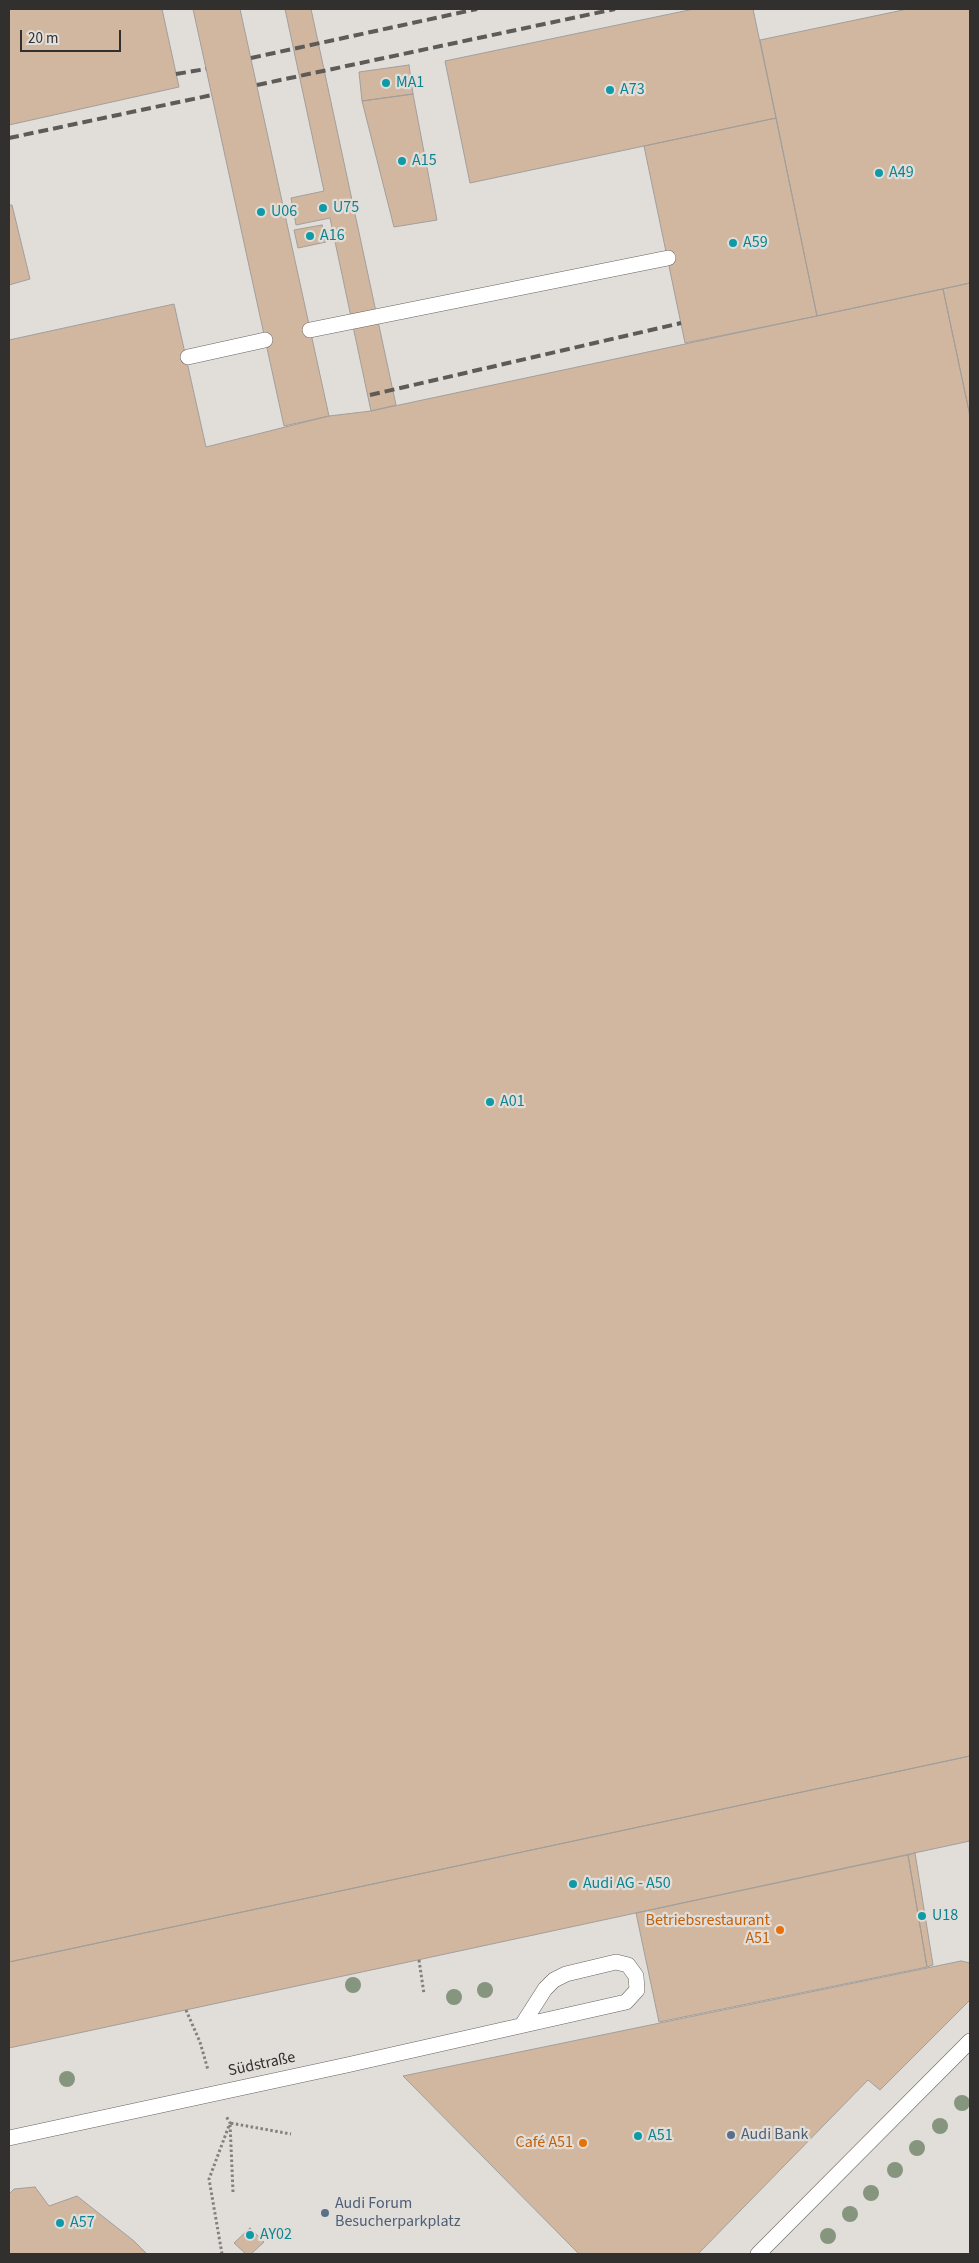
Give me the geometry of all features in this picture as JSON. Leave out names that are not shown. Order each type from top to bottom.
[{"type":"lane","points":[[310,330],[668,258]]},
{"type":"lane","points":[[188,357],[265,340]]},
{"type":"lane","name":"Südstraße","points":[[9,2138],[214,2093],[522,2025],[626,2002],[637,1990],[636,1976],[628,1965],[616,1962],[566,1974],[554,1980],[544,1989],[522,2025]]},
{"type":"lane","points":[[758,2254],[970,2041]]},
{"type":"path","points":[[419,1960],[424,1994]]},
{"type":"path","points":[[186,2010],[200,2042],[214,2093]]},
{"type":"path","points":[[230,2123],[291,2134]]},
{"type":"path","points":[[230,2123],[233,2192]]},
{"type":"path","points":[[222,2254],[209,2179],[230,2123]]},
{"type":"building","points":[[9,9],[162,9],[179,87],[9,125]]},
{"type":"building","name":"U06","points":[[193,9],[240,9],[329,416],[284,426]]},
{"type":"building","name":"U75","points":[[285,9],[311,9],[396,405],[371,411],[330,218],[296,225],[291,198],[324,191]]},
{"type":"building","name":"A73","points":[[694,9],[753,9],[776,118],[470,183],[445,61]]},
{"type":"building","name":"A49","points":[[908,9],[970,9],[970,283],[817,316],[760,40]]},
{"type":"building","name":"MA1","points":[[409,65],[413,94],[362,101],[359,72]]},
{"type":"building","name":"A15","points":[[413,94],[437,220],[394,227],[362,101]]},
{"type":"building","name":"A59","points":[[776,118],[817,316],[685,343],[644,146]]},
{"type":"building","points":[[9,205],[12,205],[30,279],[9,285]]},
{"type":"building","name":"A16","points":[[322,225],[326,242],[298,248],[294,230]]},
{"type":"building","points":[[970,283],[970,416],[943,289]]},
{"type":"building","name":"A01","points":[[943,289],[970,416],[970,1756],[9,1962],[9,340],[174,304],[206,447],[329,416],[371,411]]},
{"type":"building","name":"Audi AG - A50","points":[[970,1756],[970,1841],[9,2048],[9,1962]]},
{"type":"building","name":"U18","points":[[915,1853],[933,1965],[927,1967],[908,1855]]},
{"type":"building","name":"Betriebsrestaurant A51","points":[[908,1855],[927,1967],[659,2022],[636,1913]]},
{"type":"building","name":"A51","points":[[961,1961],[970,1963],[970,2000],[880,2090],[868,2080],[698,2254],[579,2254],[403,2076]]},
{"type":"building","name":"A57","points":[[35,2187],[49,2206],[77,2196],[134,2241],[147,2254],[9,2254],[9,2194],[14,2189]]},
{"type":"building","name":"AY02","points":[[250,2228],[264,2242],[251,2254],[246,2254],[234,2243]]},
{"type":"railway","points":[[251,58],[477,9]]},
{"type":"railway","points":[[257,85],[615,9]]},
{"type":"railway","points":[[176,74],[206,69]]},
{"type":"railway","points":[[9,138],[212,95]]},
{"type":"railway","points":[[370,395],[681,323]]},
{"type":"place","name":"MA1","points":[[386,83]]},
{"type":"place","name":"A73","points":[[610,90]]},
{"type":"place","name":"A15","points":[[402,161]]},
{"type":"place","name":"A49","points":[[879,173]]},
{"type":"place","name":"U75","points":[[323,208]]},
{"type":"place","name":"U06","points":[[261,212]]},
{"type":"place","name":"A16","points":[[310,236]]},
{"type":"place","name":"A59","points":[[733,243]]},
{"type":"place","name":"A01","points":[[490,1102]]},
{"type":"place","name":"Audi AG - A50","points":[[573,1884]]},
{"type":"place","name":"U18","points":[[922,1916]]},
{"type":"place","name":"Betriebsrestaurant A51","points":[[780,1930]]},
{"type":"place","name":"Audi Bank","points":[[731,2135]]},
{"type":"place","name":"A51","points":[[638,2136]]},
{"type":"place","name":"Café A51","points":[[583,2143]]},
{"type":"place","name":"Audi Forum Besucherparkplatz","points":[[325,2213]]},
{"type":"place","name":"A57","points":[[60,2223]]},
{"type":"place","name":"AY02","points":[[250,2235]]}]
